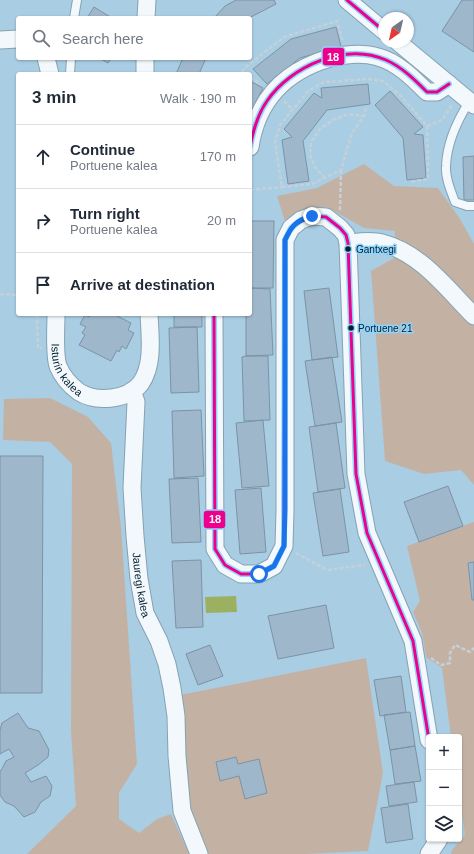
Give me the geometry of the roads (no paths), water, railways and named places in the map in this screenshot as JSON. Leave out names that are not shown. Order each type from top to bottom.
[{"type":"street","points":[[146,16],[147,0]]},
{"type":"street","points":[[347,0],[378,25]]},
{"type":"street","points":[[0,40],[16,39]]},
{"type":"street","points":[[405,48],[463,96]]},
{"type":"street","points":[[252,133],[257,118],[273,91],[292,75],[304,67],[346,54],[364,54],[379,57],[398,67],[414,79],[427,92],[463,96]]},
{"type":"street","points":[[46,60],[50,72]]},
{"type":"street","points":[[145,60],[145,72]]},
{"type":"street","points":[[214,316],[215,549],[225,565],[240,574],[259,574],[274,566],[284,546],[285,240],[291,228],[301,220],[312,216],[326,217],[346,235],[348,243],[356,474],[367,533],[413,641],[428,734]]},
{"type":"street","points":[[348,243],[368,241],[382,243],[402,251],[422,263],[474,316]]},
{"type":"street","name":"Isturin kalea","points":[[56,316],[58,365],[67,380],[80,392],[97,398],[112,398],[132,391]]},
{"type":"street","points":[[132,391],[141,383],[147,370],[150,356],[149,316]]},
{"type":"street","name":"Jauregi kalea","points":[[132,391],[136,402],[132,488],[139,579],[145,613],[159,641],[167,664],[176,716],[177,756],[182,811],[199,854]]},
{"type":"street","points":[[429,854],[437,842]]},
{"type":"street","points":[[441,854],[442,842]]},
{"type":"lane","points":[[74,16],[77,0]]},
{"type":"lane","points":[[70,72],[71,60]]},
{"type":"lane","points":[[463,96],[459,118],[450,140],[446,167],[455,202],[467,206],[474,206]]},
{"type":"place","name":"Gantxegi","points":[[348,249]]},
{"type":"place","name":"Portuene 21","points":[[351,328]]}]
